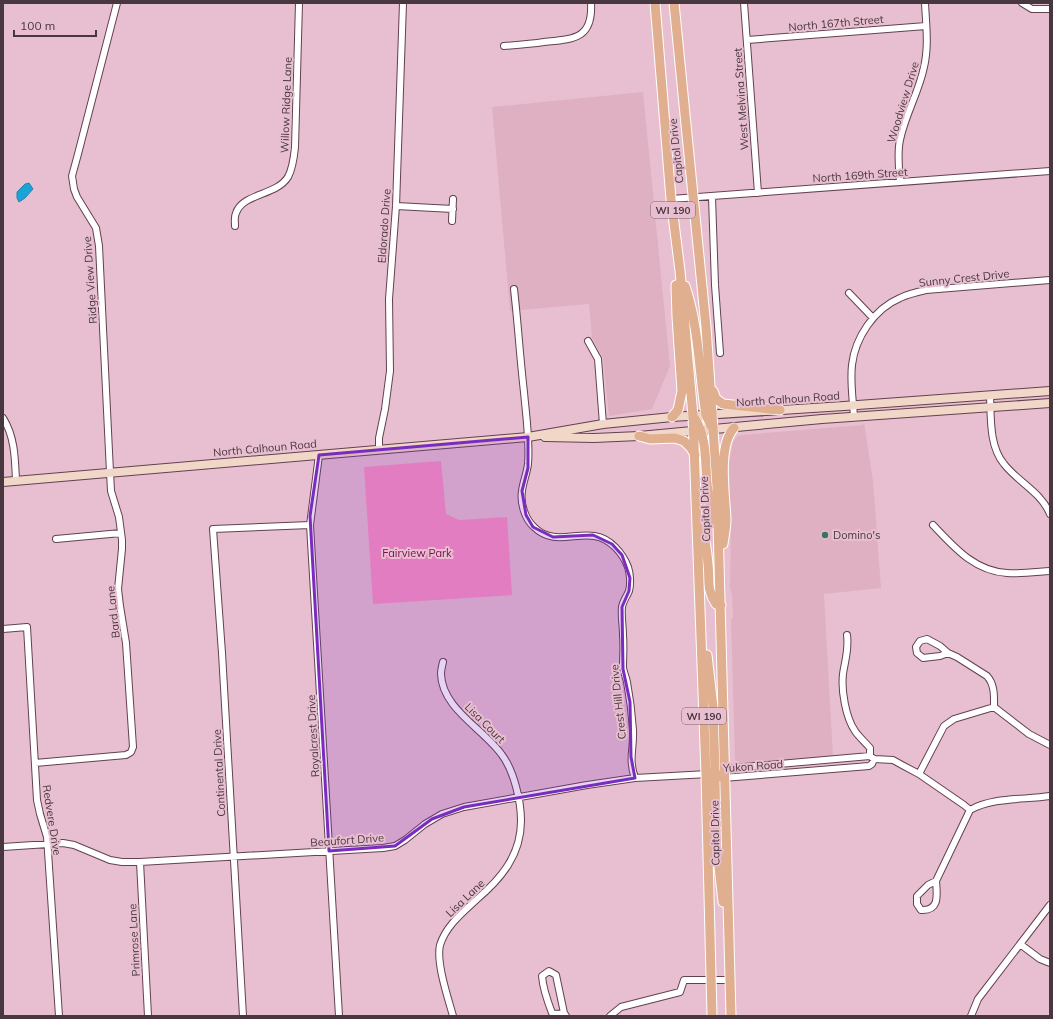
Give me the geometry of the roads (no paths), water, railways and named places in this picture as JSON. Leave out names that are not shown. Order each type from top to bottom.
[{"type":"main road","name":"Capitol Drive","points":[[655,3],[674,229],[680,271],[694,416],[698,431],[695,455],[701,618],[713,707],[715,775],[710,980],[712,1016]]},
{"type":"main road","name":"Capitol Drive","points":[[674,3],[710,384],[709,415]]},
{"type":"main road","points":[[672,417],[678,410],[682,391],[677,317],[674,229]]},
{"type":"main road","points":[[680,271],[691,303],[709,415],[713,430]]},
{"type":"main road","points":[[710,384],[716,398],[723,404],[780,410]]},
{"type":"main road","points":[[720,574],[726,521],[724,457],[728,439],[734,428]]},
{"type":"main road","name":"Capitol Drive","points":[[713,430],[717,487],[725,768],[715,775]]},
{"type":"main road","points":[[698,431],[706,457],[707,484],[719,552]]},
{"type":"main road","points":[[639,436],[650,439],[675,438],[684,441],[695,455]]},
{"type":"main road","points":[[698,510],[706,546],[710,596],[716,604],[721,605]]},
{"type":"main road","points":[[715,775],[716,841],[729,945],[731,1016]]},
{"type":"street","name":"Ridge View Drive","points":[[110,472],[99,246],[96,228],[77,197],[74,190],[72,176],[117,3]]},
{"type":"street","name":"Willow Ridge Lane","points":[[235,226],[235,214],[244,202],[276,188],[284,182],[291,169],[295,147],[299,3]]},
{"type":"street","name":"Eldorado Drive","points":[[379,450],[379,438],[388,393],[390,371],[389,299],[396,206],[404,3]]},
{"type":"street","points":[[504,46],[575,38],[589,25],[591,3]]},
{"type":"street","name":"West Melvina Street","points":[[744,3],[758,193]]},
{"type":"street","name":"Woodview Drive","points":[[900,182],[898,155],[899,141],[925,67],[927,49],[925,3]]},
{"type":"street","points":[[1022,3],[1032,9],[1050,9]]},
{"type":"street","name":"North 167th Street","points":[[747,40],[926,26]]},
{"type":"street","name":"North 169th Street","points":[[672,199],[1050,171]]},
{"type":"street","points":[[712,197],[715,285],[720,352]]},
{"type":"street","points":[[452,221],[453,199]]},
{"type":"street","points":[[396,206],[453,209]]},
{"type":"street","name":"Sunny Crest Drive","points":[[854,417],[851,382],[853,356],[856,346],[873,318],[898,298],[926,290],[1050,280]]},
{"type":"street","name":"Crest Hill Drive","points":[[514,289],[528,437],[528,468],[522,491],[522,504],[526,514],[533,527],[546,535],[564,538],[593,535],[603,538],[612,544],[622,555],[628,566],[630,578],[629,591],[622,607],[624,654],[623,669],[627,682],[630,702],[633,731],[630,757],[635,778]]},
{"type":"street","points":[[848,293],[873,318]]},
{"type":"street","points":[[588,341],[598,359],[603,424]]},
{"type":"street","name":"North Calhoun Road","points":[[3,482],[528,437],[603,424],[672,417],[1050,391]]},
{"type":"street","points":[[990,395],[994,442],[1001,460],[1016,476],[1040,497],[1050,514]]},
{"type":"street","name":"North Calhoun Road","points":[[528,437],[594,438],[639,436],[854,417],[1050,402]]},
{"type":"street","points":[[3,418],[12,437],[15,455],[16,481]]},
{"type":"street","name":"Royalcrest Drive","points":[[319,455],[310,525],[339,1016]]},
{"type":"street","name":"Bard Lane","points":[[35,763],[126,755],[132,752],[133,747],[126,643],[118,589],[122,549],[121,533],[119,517],[111,491],[110,472]]},
{"type":"street","name":"Continental Drive","points":[[243,1016],[222,653],[213,529],[310,525]]},
{"type":"street","points":[[933,525],[962,555],[984,568],[1006,573],[1050,571]]},
{"type":"street","points":[[56,539],[121,533]]},
{"type":"street","name":"Redvere Drive","points":[[3,629],[27,628],[38,800],[48,843],[58,1016]]},
{"type":"street","points":[[847,635],[848,655],[842,677],[845,704],[851,724],[858,735],[870,748],[872,758]]},
{"type":"street","points":[[948,654],[923,658],[917,653],[916,647],[920,641],[927,639],[940,646],[948,654],[957,657],[987,676],[991,681],[993,689],[994,707],[1029,734],[1050,745]]},
{"type":"street","name":"Lisa Court","points":[[443,662],[441,674],[444,691],[458,710],[494,745],[502,755],[508,764],[516,784],[517,798]]},
{"type":"street","points":[[919,774],[944,726],[954,719],[994,707]]},
{"type":"street","name":"Yukon Road","points":[[715,775],[869,766],[872,764],[872,758]]},
{"type":"street","name":"Yukon Road","points":[[725,768],[872,758],[893,760],[919,774],[970,810]]},
{"type":"street","name":"Beaufort Drive","points":[[3,847],[63,843],[74,845],[110,860],[122,862],[370,849],[395,846],[432,819],[464,807],[635,778],[715,775]]},
{"type":"street","points":[[936,881],[928,885],[917,896],[917,904],[921,910],[929,910],[933,908],[936,903],[936,881],[970,810],[999,802],[1050,796]]},
{"type":"street","name":"Lisa Lane","points":[[453,1016],[442,974],[440,945],[445,934],[456,918],[493,885],[509,866],[517,847],[521,821],[517,798]]},
{"type":"street","name":"Primrose Lane","points":[[140,862],[148,1016]]},
{"type":"street","points":[[971,1016],[978,999],[1050,905]]},
{"type":"street","points":[[1020,944],[1040,959],[1050,963]]},
{"type":"street","points":[[549,971],[556,975],[565,1015],[552,1012],[548,1001],[542,976],[549,971]]},
{"type":"street","points":[[610,1016],[621,1007],[680,992],[684,980],[730,980]]},
{"type":"water","points":[[29,183],[33,189],[19,202],[17,192],[25,184]]},
{"type":"place","name":"Domino's","points":[[825,535]]},
{"type":"park label","name":"Fairview Park","points":[[417,553]]}]
